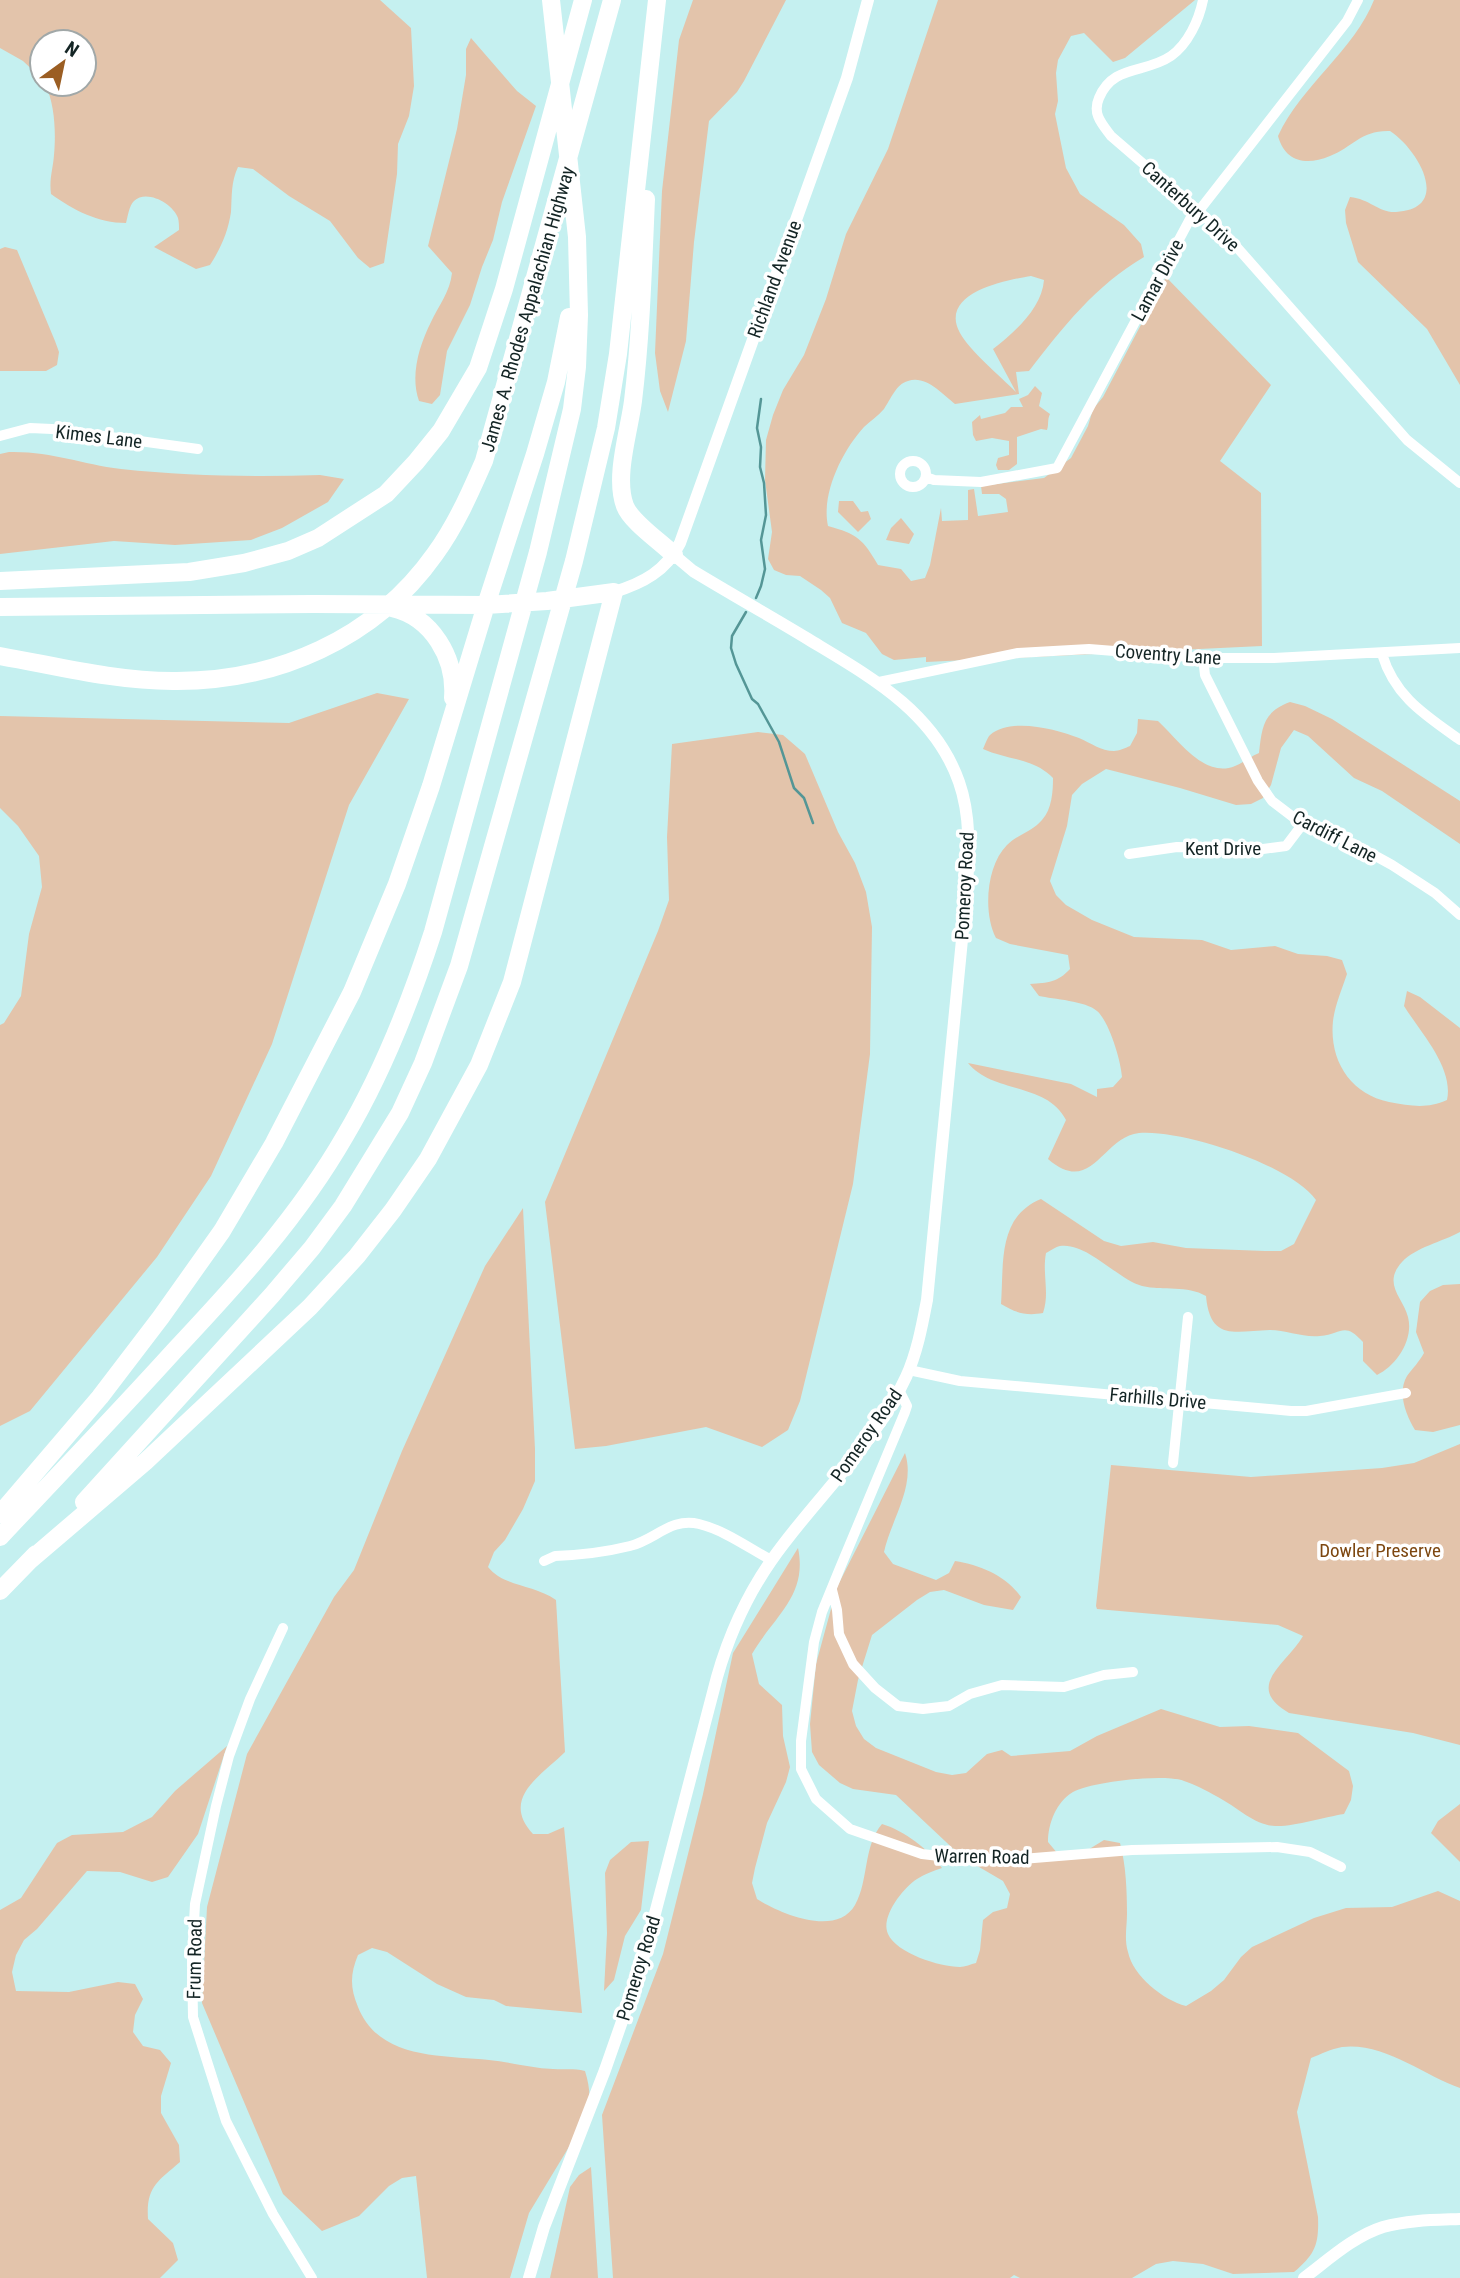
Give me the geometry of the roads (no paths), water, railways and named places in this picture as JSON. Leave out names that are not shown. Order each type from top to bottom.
[{"type":"highway","points":[[0,1537],[273,1242],[320,1178],[345,1138],[380,1070],[414,989],[436,921],[538,552],[572,410],[579,315],[577,237],[551,0]]},
{"type":"highway","name":"James A. Rhodes Appalachian Highway","points":[[0,656],[96,673],[174,681],[225,678],[272,669],[336,642],[383,610],[415,579],[435,555],[463,508],[484,461],[612,0]]},
{"type":"highway","points":[[0,1591],[158,1422],[312,1248],[343,1206],[400,1113],[423,1063],[459,966],[552,639],[574,561],[612,395],[657,0]]},
{"type":"highway","name":"James A. Rhodes Appalachian Highway","points":[[0,581],[189,572],[244,563],[288,551],[317,538],[386,494],[441,431],[478,368],[531,192],[582,7]]},
{"type":"highway","points":[[650,58],[643,267],[633,401],[621,482],[624,504],[631,516],[674,555]]},
{"type":"highway","points":[[0,1514],[100,1397],[162,1317],[222,1231],[274,1143],[352,992],[397,884],[510,537],[556,382],[569,320],[577,237]]},
{"type":"highway","points":[[0,607],[145,604],[486,605],[547,601],[614,592],[512,982],[479,1065],[428,1159],[357,1256],[310,1307],[145,1462],[28,1562]]},
{"type":"highway","points":[[0,596],[40,595],[145,604]]},
{"type":"highway","points":[[378,604],[400,610],[421,623],[440,642],[446,652],[454,684],[452,718]]},
{"type":"street","name":"Richland Avenue","points":[[674,555],[847,78],[868,0]]},
{"type":"street","name":"Canterbury Drive","points":[[1203,0],[1200,16],[1174,54],[1154,66],[1115,76],[1103,88],[1097,104],[1098,120],[1111,136],[1227,236],[1407,440],[1460,483]]},
{"type":"street","name":"Lamar Drive","points":[[926,477],[934,480],[981,482],[1058,468],[1189,219],[1198,212],[1347,21],[1358,0]]},
{"type":"street","name":"Kimes Lane","points":[[0,436],[30,428],[52,429],[198,449]]},
{"type":"street","points":[[614,592],[651,577],[674,555]]},
{"type":"street","name":"Pomeroy Road","points":[[529,2278],[544,2227],[605,2070],[641,1967],[724,1652],[740,1613],[771,1560],[871,1435],[909,1370],[927,1300],[966,901],[968,828],[959,782],[943,749],[913,711],[879,682],[693,571],[674,555]]},
{"type":"street","name":"Coventry Lane","points":[[879,682],[1018,653],[1089,649],[1203,658],[1460,648]]},
{"type":"street","points":[[1382,653],[1403,696],[1460,740]]},
{"type":"street","name":"Cardiff Lane","points":[[1203,658],[1205,675],[1258,781],[1272,801],[1293,817],[1392,865],[1435,893],[1460,915]]},
{"type":"street","name":"Kent Drive","points":[[1129,854],[1177,847],[1263,849],[1286,846],[1305,821]]},
{"type":"street","points":[[1173,1463],[1188,1317]]},
{"type":"street","name":"Farhills Drive","points":[[909,1370],[960,1381],[1306,1411],[1406,1393]]},
{"type":"street","name":"Warren Road","points":[[899,1390],[906,1406],[905,1412],[822,1612],[811,1662],[801,1741],[801,1769],[816,1799],[850,1829],[922,1854],[965,1859],[1023,1859],[1132,1850],[1277,1847],[1310,1852],[1341,1867]]},
{"type":"street","points":[[544,1561],[555,1556],[630,1546],[643,1542],[672,1525],[684,1522],[701,1524],[771,1560]]},
{"type":"street","points":[[831,1589],[837,1610],[839,1634],[853,1664],[875,1688],[898,1706],[923,1709],[948,1706],[970,1694],[1002,1685],[1064,1687],[1104,1675],[1133,1672]]},
{"type":"street","name":"Frum Road","points":[[283,1628],[250,1699],[229,1756],[216,1806],[195,1904],[193,2017],[226,2121],[273,2214],[312,2278]]},
{"type":"street","points":[[1304,2278],[1355,2241],[1382,2228],[1407,2222],[1460,2219]]},
{"type":"waterway","points":[[756,598],[765,569],[761,540],[766,515],[757,428],[761,399]]},
{"type":"waterway","points":[[746,612],[732,636],[731,648],[736,664],[752,699],[758,704],[779,742],[794,788],[804,798],[813,823]]},
{"type":"park label","name":"Dowler Preserve","points":[[1380,1550]]}]
